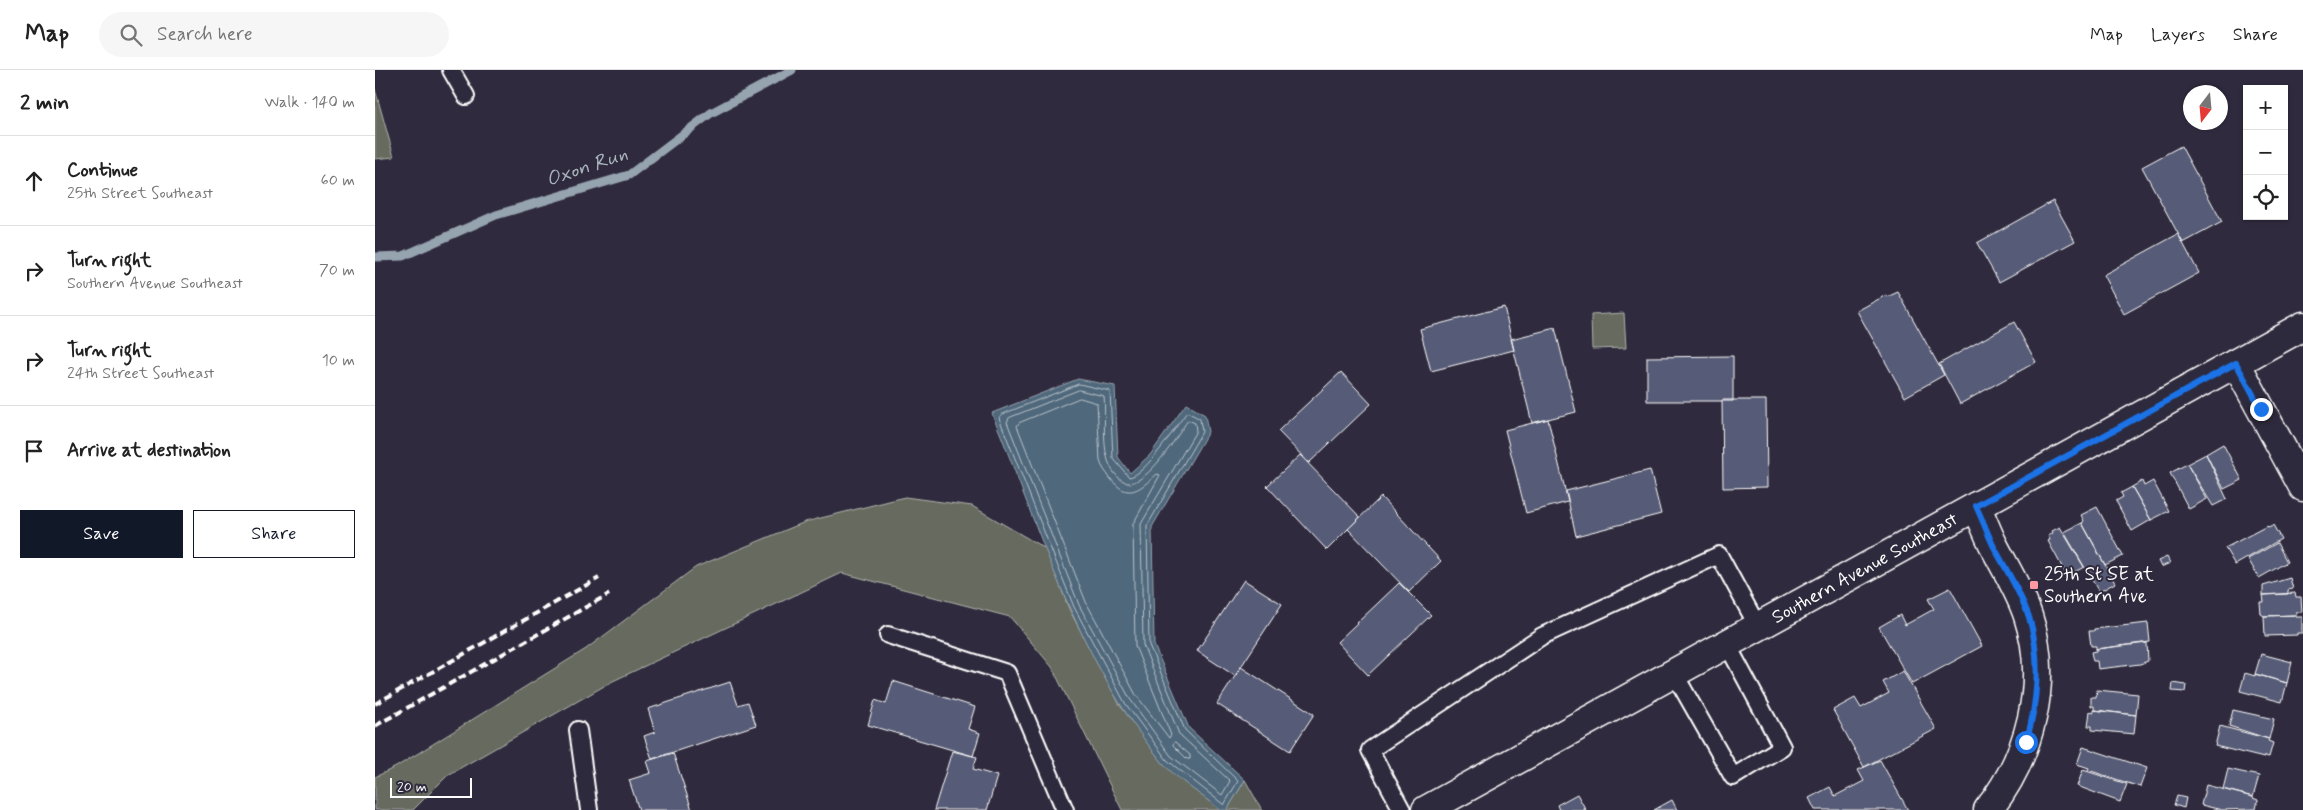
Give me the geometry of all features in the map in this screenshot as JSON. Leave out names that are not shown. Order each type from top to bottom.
[{"type":"main road","name":"Southern Avenue Southeast","points":[[1426,810],[2303,326]]},
{"type":"main road","points":[[2236,363],[2303,487]]},
{"type":"main road","points":[[1976,506],[2028,615],[2033,632],[2036,661],[2034,702],[2026,742],[2009,780],[1988,810]]},
{"type":"lane","points":[[451,70],[466,96]]},
{"type":"lane","points":[[1402,810],[1370,750],[1542,636],[1719,555],[1758,627]]},
{"type":"lane","points":[[888,635],[1007,673],[1065,810]]},
{"type":"lane","points":[[1673,673],[1733,777],[1782,747],[1727,644]]},
{"type":"lane","points":[[578,730],[589,810]]},
{"type":"green space","points":[[375,89],[394,157],[375,159]]},
{"type":"green space","points":[[1624,313],[1626,348],[1592,349],[1591,315]]},
{"type":"green space","points":[[905,497],[972,506],[1046,549],[1069,609],[1120,705],[1163,763],[1220,810],[1122,810],[1052,667],[1010,617],[842,573],[613,681],[448,775],[413,810],[375,810],[375,777],[396,767],[586,649],[696,567],[805,522]]},
{"type":"green space","points":[[1245,780],[1262,810],[1227,810]]},
{"type":"water","points":[[1078,379],[1115,386],[1118,457],[1130,473],[1150,455],[1186,404],[1205,415],[1208,432],[1152,527],[1154,645],[1189,728],[1245,780],[1227,810],[1220,810],[1182,781],[1162,762],[1133,723],[1107,682],[1084,639],[1064,595],[992,413]]},
{"type":"building","points":[[2181,146],[2222,222],[2183,243],[2142,167]]},
{"type":"building","points":[[2053,201],[2075,241],[1999,282],[1977,243]]},
{"type":"building","points":[[2178,234],[2199,273],[2124,314],[2103,275]]},
{"type":"building","points":[[1898,292],[1944,375],[1905,397],[1857,311],[1886,295],[1887,297]]},
{"type":"building","points":[[1504,307],[1514,350],[1431,371],[1420,329]]},
{"type":"building","points":[[2014,322],[2036,362],[1960,404],[1939,364]]},
{"type":"building","points":[[1555,328],[1576,412],[1532,423],[1511,339]]},
{"type":"building","points":[[1733,356],[1733,401],[1647,401],[1647,357]]},
{"type":"building","points":[[1341,372],[1371,404],[1309,463],[1278,431]]},
{"type":"building","points":[[1722,400],[1766,400],[1767,487],[1723,488]]},
{"type":"building","points":[[1548,419],[1568,502],[1526,513],[1505,430]]},
{"type":"building","points":[[2223,444],[2242,480],[2224,489],[2206,454]]},
{"type":"building","points":[[2206,454],[2227,499],[2213,506],[2187,464]]},
{"type":"building","points":[[1300,455],[1360,517],[1327,550],[1267,486]]},
{"type":"building","points":[[2187,464],[2207,499],[2189,509],[2170,473]]},
{"type":"building","points":[[1650,470],[1661,514],[1576,536],[1566,491]]},
{"type":"building","points":[[2142,481],[2144,486],[2153,481],[2169,511],[2151,520],[2132,487]]},
{"type":"building","points":[[2132,487],[2151,520],[2132,531],[2116,501],[2123,497],[2121,493]]},
{"type":"building","points":[[1381,497],[1441,561],[1409,592],[1348,529]]},
{"type":"building","points":[[2097,507],[2123,556],[2105,565],[2082,523],[2084,521],[2081,515]]},
{"type":"building","points":[[2082,523],[2115,583],[2099,592],[2064,532]]},
{"type":"building","points":[[2273,525],[2281,539],[2235,565],[2225,548],[2267,526]]},
{"type":"building","points":[[2060,527],[2084,567],[2067,576],[2048,541],[2050,540],[2048,536],[2053,533],[2052,531]]},
{"type":"building","points":[[2277,543],[2287,562],[2259,578],[2248,559]]},
{"type":"building","points":[[2167,557],[2170,563],[2161,567],[2158,561]]},
{"type":"building","points":[[2290,578],[2293,589],[2288,590],[2288,594],[2263,595],[2263,586]]},
{"type":"building","points":[[1244,580],[1282,604],[1235,676],[1197,651]]},
{"type":"building","points":[[1399,583],[1431,615],[1368,675],[1337,642]]},
{"type":"building","points":[[1950,588],[1982,646],[1912,684],[1879,627],[1900,615],[1905,625],[1934,609],[1928,599]]},
{"type":"building","points":[[2295,593],[2296,597],[2301,597],[2302,612],[2296,612],[2296,615],[2264,616],[2261,614],[2260,602],[2264,602],[2263,595]]},
{"type":"building","points":[[2296,615],[2296,617],[2302,617],[2302,633],[2297,633],[2297,635],[2265,636],[2264,616]]},
{"type":"building","points":[[2148,623],[2150,642],[2096,649],[2096,646],[2091,646],[2089,631]]},
{"type":"building","points":[[2147,643],[2148,661],[2140,664],[2098,669],[2097,661],[2093,661],[2091,652],[2096,651],[2096,649]]},
{"type":"building","points":[[2261,654],[2292,662],[2287,683],[2255,674]]},
{"type":"building","points":[[1241,667],[1314,714],[1290,751],[1217,704]]},
{"type":"building","points":[[1903,671],[1936,729],[1864,767],[1833,710],[1855,698],[1861,708],[1889,693],[1883,682]]},
{"type":"building","points":[[2245,673],[2287,683],[2282,702],[2240,691]]},
{"type":"building","points":[[893,681],[975,707],[968,729],[980,733],[973,756],[868,725],[875,700],[886,704]]},
{"type":"building","points":[[730,682],[738,705],[748,702],[756,725],[652,759],[644,736],[655,732],[648,709]]},
{"type":"building","points":[[2173,683],[2186,685],[2185,692],[2172,691]]},
{"type":"building","points":[[2097,690],[2138,694],[2136,715],[2094,710],[2094,706],[2091,706],[2091,697],[2096,697]]},
{"type":"building","points":[[2094,710],[2136,715],[2134,734],[2092,730],[2092,726],[2088,726],[2090,711],[2094,712]]},
{"type":"building","points":[[2233,710],[2274,719],[2269,739],[2229,726]]},
{"type":"building","points":[[2220,726],[2269,739],[2268,741],[2273,743],[2269,757],[2264,756],[2264,758],[2215,746]]},
{"type":"building","points":[[2083,747],[2147,768],[2140,787],[2088,770],[2089,768],[2077,764]]},
{"type":"building","points":[[952,751],[977,757],[973,769],[997,776],[987,810],[934,810]]},
{"type":"building","points":[[673,753],[692,810],[639,810],[629,780],[651,773],[647,761]]},
{"type":"building","points":[[1880,760],[1908,810],[1815,810],[1809,798],[1830,787],[1835,796],[1864,781],[1858,770]]},
{"type":"building","points":[[2228,769],[2259,776],[2253,797],[2223,789]]},
{"type":"building","points":[[2083,770],[2127,784],[2120,802],[2077,786]]},
{"type":"building","points":[[2206,785],[2253,797],[2258,800],[2256,809],[2222,810],[2201,805]]},
{"type":"building","points":[[1577,794],[1586,810],[1559,810],[1557,805]]},
{"type":"building","points":[[2177,796],[2186,798],[2184,808],[2174,805]]},
{"type":"building","points":[[1672,800],[1677,810],[1654,810]]},
{"type":"waterway","name":"Oxon Run","points":[[375,257],[403,256],[496,215],[629,175],[711,113],[792,70]]},
{"type":"railway","points":[[375,704],[599,578]]},
{"type":"railway","points":[[375,726],[609,594]]},
{"type":"place","name":"25th St SE at Southern Ave","points":[[2034,585]]},
{"type":"route","points":[[2026,742],[2032,720],[2036,684],[2033,632],[2028,615],[1976,506],[2236,363],[2261,409]]}]
